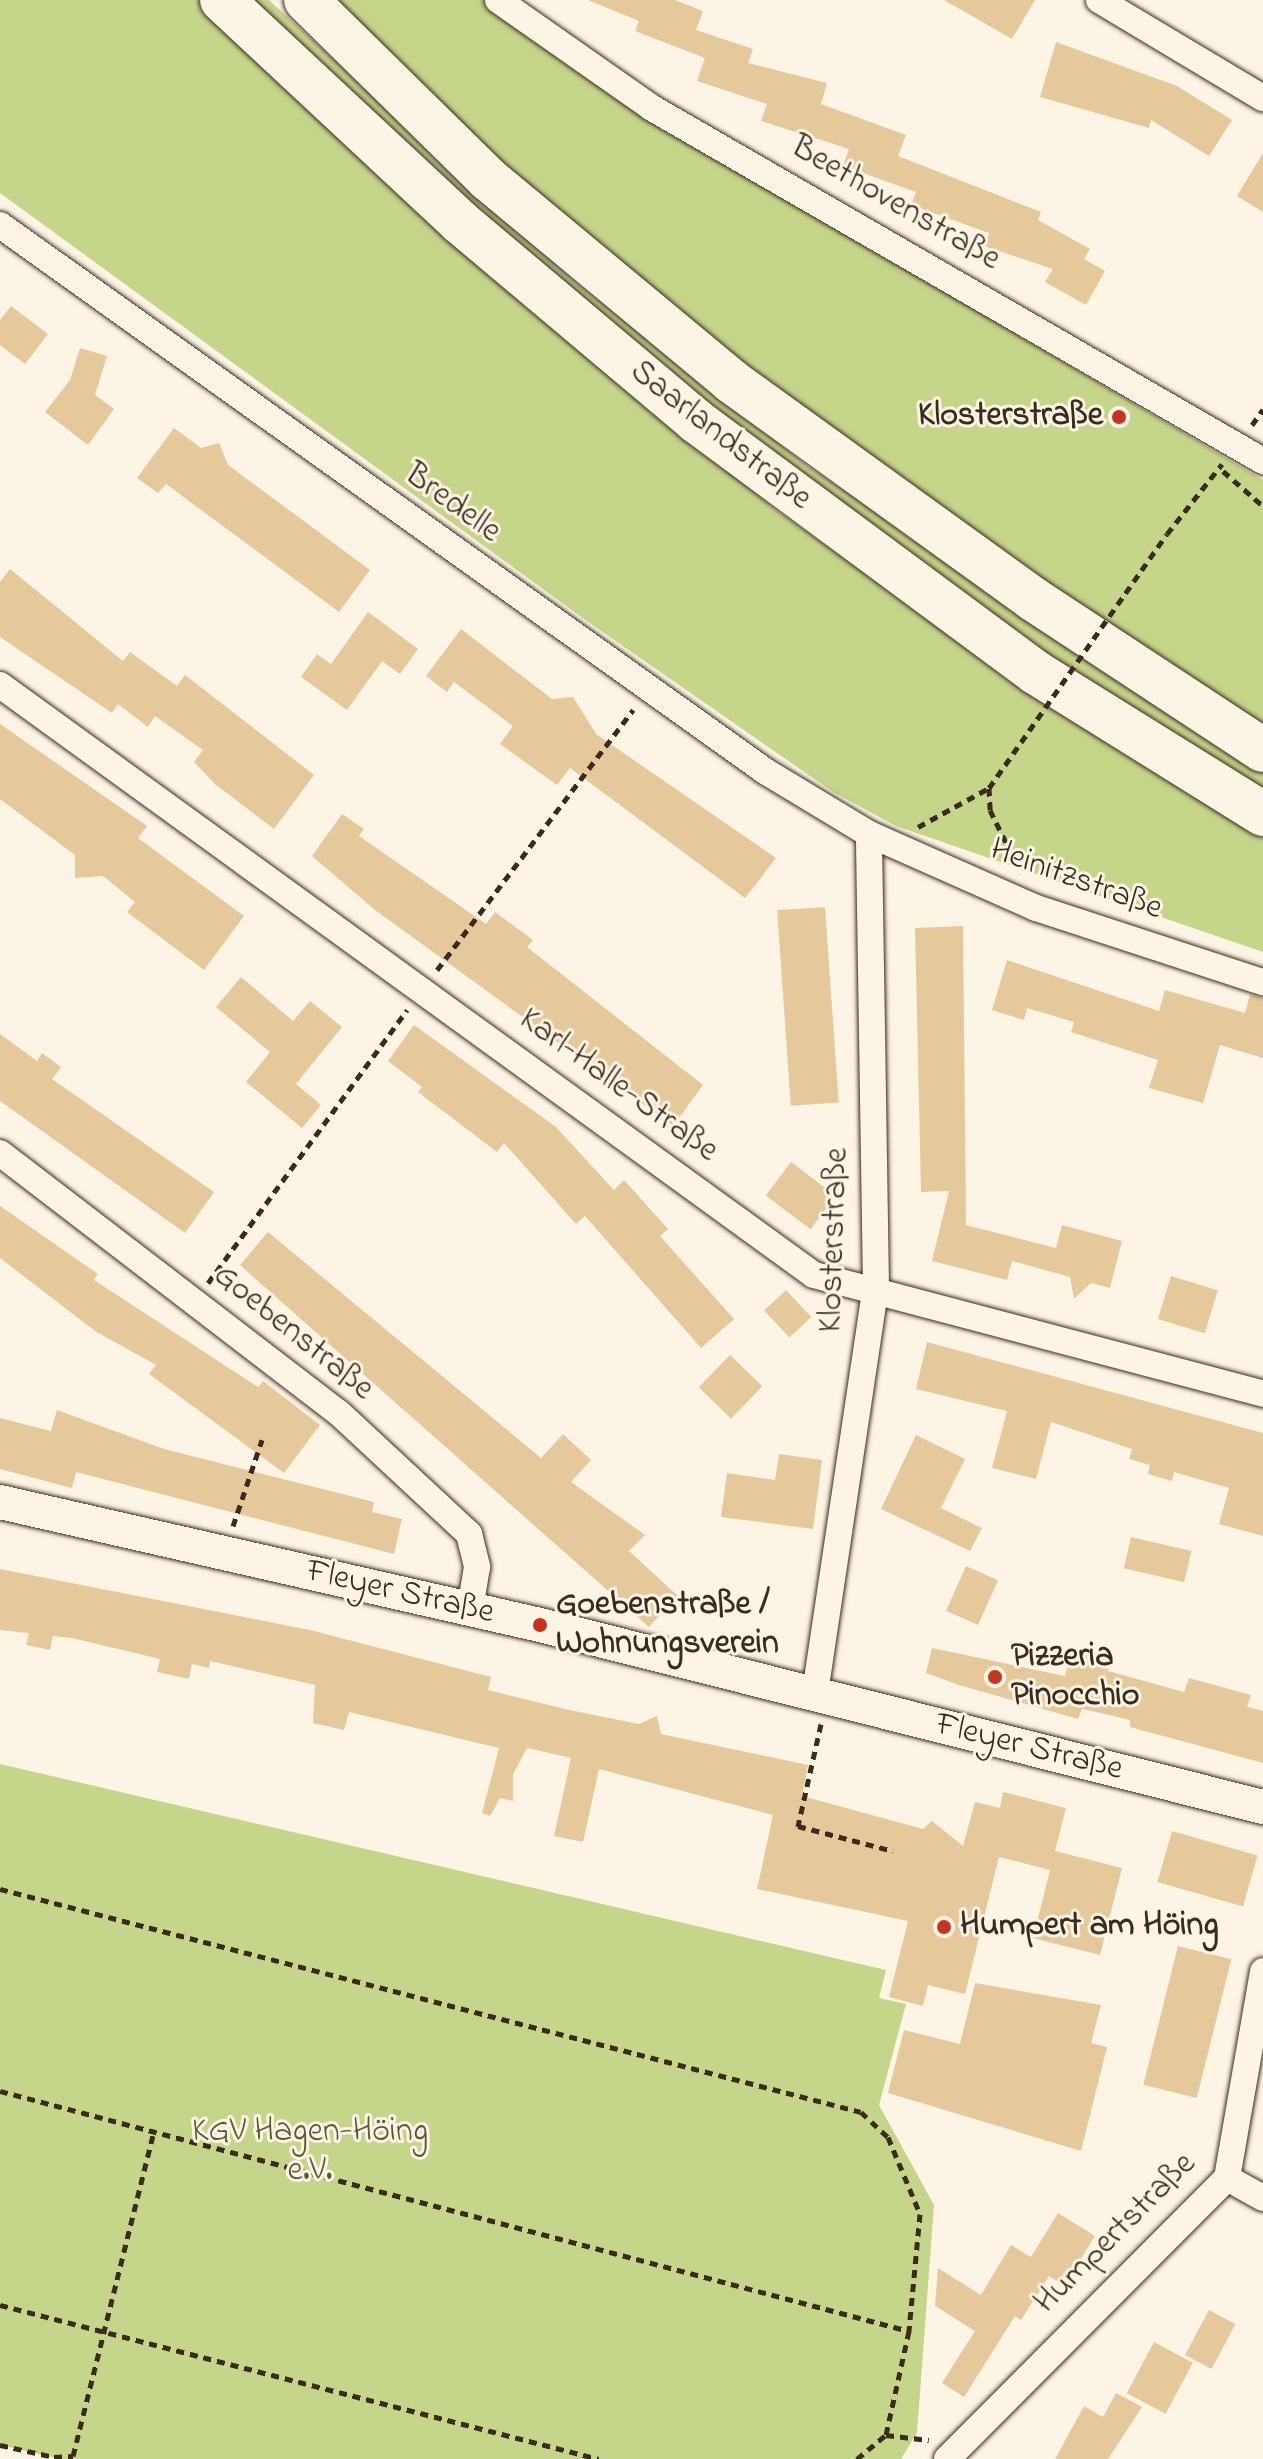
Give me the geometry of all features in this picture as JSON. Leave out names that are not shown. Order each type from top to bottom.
[{"type":"highway","name":"Saarlandstraße","points":[[222,0],[460,222],[696,421],[1035,672],[1263,814]]},
{"type":"highway","name":"Saarlandstraße","points":[[306,0],[488,179],[731,381],[1033,599],[1263,750]]},
{"type":"street","name":"Beethovenstraße","points":[[498,0],[652,108],[1263,461]]},
{"type":"street","points":[[1099,0],[1263,98]]},
{"type":"street","name":"Bredelle","points":[[0,225],[650,689],[879,838]]},
{"type":"street","name":"Karl-Halle-Straße","points":[[0,685],[424,987],[814,1275],[876,1287],[1263,1394]]},
{"type":"street","name":"Heinitzstraße","points":[[879,838],[1036,908],[1263,982]]},
{"type":"street","name":"Klosterstraße","points":[[821,1695],[876,1287],[879,838]]},
{"type":"street","name":"Goebenstraße","points":[[0,1153],[339,1413],[469,1534],[477,1567],[470,1609]]},
{"type":"street","name":"Fleyer Straße","points":[[0,1502],[470,1609],[1263,1807]]},
{"type":"street","name":"Humpertstraße","points":[[949,2455],[1227,2178],[1263,1971]]},
{"type":"street","points":[[1227,2178],[1263,2198]]},
{"type":"path","points":[[879,838],[989,788],[1167,534],[1238,445]]},
{"type":"path","points":[[1219,468],[1263,506]]},
{"type":"path","points":[[195,1300],[424,987],[650,689]]},
{"type":"path","points":[[989,788],[990,810],[1036,908]]},
{"type":"path","points":[[226,1553],[262,1440]]},
{"type":"path","points":[[821,1695],[798,1826],[893,1851]]},
{"type":"path","points":[[0,1889],[861,2112],[888,2137],[920,2214],[909,2331],[886,2435]]},
{"type":"path","points":[[0,2091],[909,2331]]},
{"type":"path","points":[[0,2445],[57,2458],[73,2456],[101,2332],[154,2131]]},
{"type":"path","points":[[0,2305],[599,2459]]},
{"type":"path","points":[[857,2459],[886,2435],[917,2433],[949,2455]]},
{"type":"green space","points":[[0,0],[205,0],[399,195],[777,511],[1106,742],[1263,838],[1263,952],[896,826],[833,792],[584,619],[0,193]]},
{"type":"green space","points":[[248,0],[269,0],[574,281],[807,466],[1263,767],[1263,795],[1087,685],[595,320]]},
{"type":"green space","points":[[326,0],[487,0],[646,115],[1263,480],[1263,729],[1108,635],[624,280]]},
{"type":"green space","name":"KGV Hagen-Höing e.V.","points":[[0,1764],[886,1970],[879,1998],[906,2004],[879,2105],[934,2205],[917,2433],[901,2459],[60,2459],[0,2445]]},
{"type":"building","points":[[588,0],[675,0],[703,11],[696,30],[753,49],[748,63],[827,83],[821,104],[906,135],[898,156],[1041,212],[1038,220],[1090,249],[1084,259],[1105,271],[1086,305],[1045,282],[1053,269],[984,246],[989,233],[911,205],[916,192],[843,166],[849,149],[761,121],[767,104],[697,81],[705,58],[635,31],[639,21]]},
{"type":"building","points":[[944,0],[1035,0],[1012,39]]},
{"type":"building","points":[[1056,42],[1177,86],[1232,120],[1209,156],[1151,120],[1149,128],[1040,97]]},
{"type":"building","points":[[1263,153],[1263,212],[1237,196]]},
{"type":"building","points":[[11,306],[48,334],[25,364],[0,345],[0,320]]},
{"type":"building","points":[[80,348],[107,356],[95,395],[114,409],[88,445],[45,412],[70,380]]},
{"type":"building","points":[[174,428],[201,448],[219,443],[228,465],[370,570],[339,612],[166,484],[158,493],[137,478]]},
{"type":"building","points":[[10,569],[123,661],[130,652],[177,686],[185,675],[314,775],[274,829],[215,784],[194,762],[203,750],[155,716],[148,727],[118,704],[112,713],[0,637],[0,582]]},
{"type":"building","points":[[368,612],[418,649],[400,674],[382,661],[347,710],[301,677],[317,654],[331,664]]},
{"type":"building","points":[[461,629],[552,699],[573,697],[596,734],[776,858],[745,898],[570,768],[557,785],[500,744],[513,726],[454,682],[447,692],[426,676]]},
{"type":"building","points":[[0,724],[147,826],[138,838],[244,916],[204,970],[127,912],[135,902],[103,876],[75,878],[75,855],[0,799]]},
{"type":"building","points":[[342,814],[364,829],[359,836],[486,924],[495,912],[533,940],[527,947],[703,1085],[673,1126],[375,910],[312,856]]},
{"type":"building","points":[[825,907],[839,1103],[791,1106],[777,910]]},
{"type":"building","points":[[963,926],[966,1225],[1056,1248],[1062,1225],[1122,1241],[1110,1288],[1091,1283],[1074,1299],[1070,1277],[1012,1261],[1007,1280],[932,1261],[949,1191],[921,1192],[915,928]]},
{"type":"building","points":[[1007,960],[1159,1011],[1165,990],[1245,1013],[1250,995],[1263,998],[1263,1058],[1220,1045],[1203,1103],[1149,1088],[1158,1060],[1071,1032],[1074,1022],[1027,1008],[1024,1020],[992,1010]]},
{"type":"building","points":[[241,977],[293,1021],[310,1001],[342,1027],[296,1084],[321,1105],[302,1128],[246,1082],[270,1052],[216,1007]]},
{"type":"building","points":[[414,1025],[556,1127],[614,1190],[624,1180],[668,1229],[660,1236],[734,1319],[701,1348],[585,1216],[576,1224],[504,1143],[497,1152],[418,1092],[422,1087],[388,1061]]},
{"type":"building","points":[[0,1034],[37,1061],[42,1053],[61,1067],[52,1079],[214,1192],[185,1233],[0,1101]]},
{"type":"building","points":[[791,1162],[836,1196],[810,1229],[766,1196]]},
{"type":"building","points":[[0,1206],[98,1274],[94,1280],[258,1387],[263,1381],[320,1425],[284,1473],[149,1374],[156,1365],[95,1331],[0,1258]]},
{"type":"building","points":[[268,1232],[541,1458],[563,1434],[591,1460],[571,1482],[645,1535],[629,1551],[678,1596],[649,1627],[240,1265]]},
{"type":"building","points":[[1171,1276],[1218,1290],[1205,1333],[1158,1319]]},
{"type":"building","points":[[786,1290],[811,1317],[789,1338],[764,1310]]},
{"type":"building","points":[[927,1342],[1263,1433],[1263,1536],[1219,1524],[1229,1488],[1174,1472],[1172,1481],[1148,1474],[1150,1465],[1129,1459],[1132,1449],[1051,1422],[1036,1479],[992,1468],[1007,1411],[916,1389]]},
{"type":"building","points":[[730,1355],[762,1386],[731,1419],[699,1387]]},
{"type":"building","points":[[57,1410],[164,1449],[374,1502],[372,1512],[402,1519],[394,1554],[76,1472],[72,1488],[0,1469],[0,1418],[51,1431]]},
{"type":"building","points":[[916,1435],[965,1459],[941,1508],[982,1528],[970,1551],[881,1509]]},
{"type":"building","points":[[779,1454],[822,1460],[813,1529],[721,1517],[727,1473],[775,1480]]},
{"type":"building","points":[[1131,1537],[1191,1551],[1184,1582],[1124,1568]]},
{"type":"building","points":[[966,1566],[998,1580],[978,1625],[946,1611]]},
{"type":"building","points":[[0,1569],[310,1630],[491,1677],[488,1690],[565,1709],[639,1724],[657,1716],[661,1734],[808,1765],[802,1796],[923,1829],[932,1821],[963,1846],[975,1802],[1000,1808],[1003,1792],[1066,1808],[1055,1851],[1122,1868],[1100,1955],[1033,1938],[1050,1870],[999,1857],[965,1994],[928,1985],[923,2006],[889,1997],[908,1921],[757,1889],[773,1815],[599,1769],[583,1842],[554,1836],[571,1758],[527,1748],[513,1774],[513,1801],[500,1798],[490,1816],[482,1813],[499,1748],[349,1712],[344,1730],[313,1723],[315,1685],[210,1661],[209,1668],[192,1664],[189,1679],[157,1672],[160,1659],[72,1638],[53,1636],[50,1650],[26,1645],[29,1633],[0,1630]]},
{"type":"building","points":[[932,1648],[1065,1676],[1072,1652],[1110,1661],[1108,1671],[1184,1692],[1189,1678],[1251,1695],[1247,1707],[1263,1711],[1263,1763],[1130,1727],[1130,1720],[1082,1709],[1078,1719],[959,1685],[926,1673]]},
{"type":"building","points":[[1172,1831],[1258,1856],[1243,1906],[1157,1882]]},
{"type":"building","points":[[1178,1946],[1231,1959],[1197,2098],[1143,2085]]},
{"type":"building","points":[[975,1983],[1101,2005],[1091,2043],[1107,2047],[1081,2151],[888,2093],[904,2030],[960,2044]]},
{"type":"building","points":[[1058,2213],[1095,2236],[1064,2286],[1049,2276],[1021,2320],[1015,2316],[964,2397],[942,2383],[975,2331],[935,2306],[938,2268],[981,2295],[1011,2245],[1031,2257]]},
{"type":"building","points":[[1209,2310],[1235,2324],[1212,2369],[1185,2355]]},
{"type":"building","points":[[1154,2342],[1193,2363],[1166,2414],[1127,2393]]},
{"type":"building","points":[[1116,2393],[1142,2407],[1108,2459],[1055,2459],[1084,2406],[1103,2417]]},
{"type":"place","name":"Klosterstraße","points":[[1119,417]]},
{"type":"place","name":"Goebenstraße / Wohnungsverein","points":[[540,1625]]},
{"type":"place","name":"Pizzeria Pinocchio","points":[[995,1677]]},
{"type":"place","name":"Humpert am Höing","points":[[944,1927]]}]
